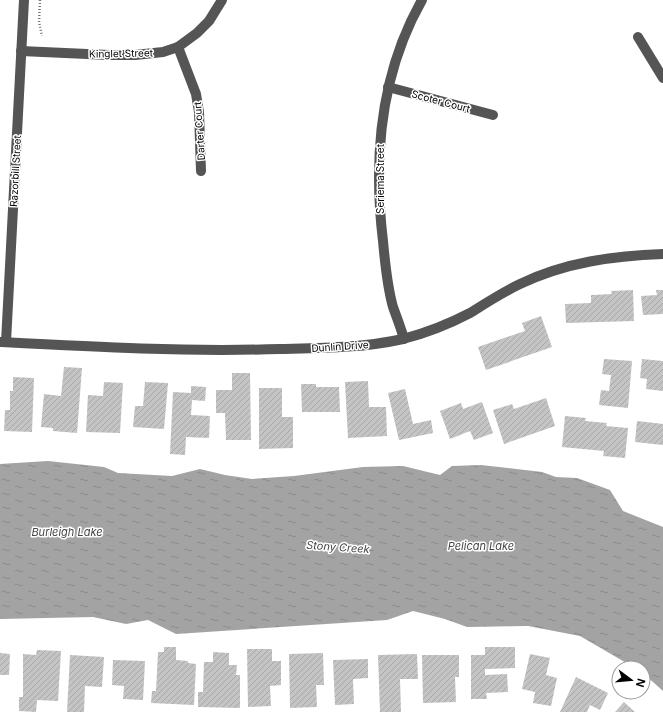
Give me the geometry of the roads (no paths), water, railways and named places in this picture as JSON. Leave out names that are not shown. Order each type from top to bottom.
[{"type":"street","name":"Razorbill Street","points":[[3,342],[24,0]]},
{"type":"street","name":"Kinglet Street","points":[[21,51],[135,55],[163,52],[178,47],[197,33],[209,21],[222,0]]},
{"type":"street","name":"Seriema Street","points":[[404,338],[393,306],[386,268],[381,224],[378,174],[379,153],[381,129],[388,87],[399,49],[422,0]]},
{"type":"street","points":[[638,37],[663,78]]},
{"type":"street","name":"Darter Court","points":[[178,47],[196,94],[199,112],[201,171]]},
{"type":"street","name":"Scoter Court","points":[[388,87],[493,115]]},
{"type":"street","name":"Dunlin Drive","points":[[3,342],[218,351],[338,348],[365,345],[404,338],[444,326],[516,286],[540,275],[563,267],[602,259],[663,254]]},
{"type":"water","name":"Pelican Lake","points":[[48,461],[104,467],[118,473],[172,476],[200,469],[252,479],[294,476],[363,467],[403,466],[440,475],[452,466],[481,465],[542,472],[556,477],[577,478],[610,490],[623,511],[663,527],[663,691],[651,680],[651,660],[621,660],[580,636],[528,626],[467,627],[445,619],[413,611],[387,620],[176,634],[148,620],[126,624],[93,617],[0,619],[0,464]]},
{"type":"water label","name":"Burleigh Lake","points":[[67,532]]},
{"type":"water label","name":"Stony Creek","points":[[338,547]]}]
